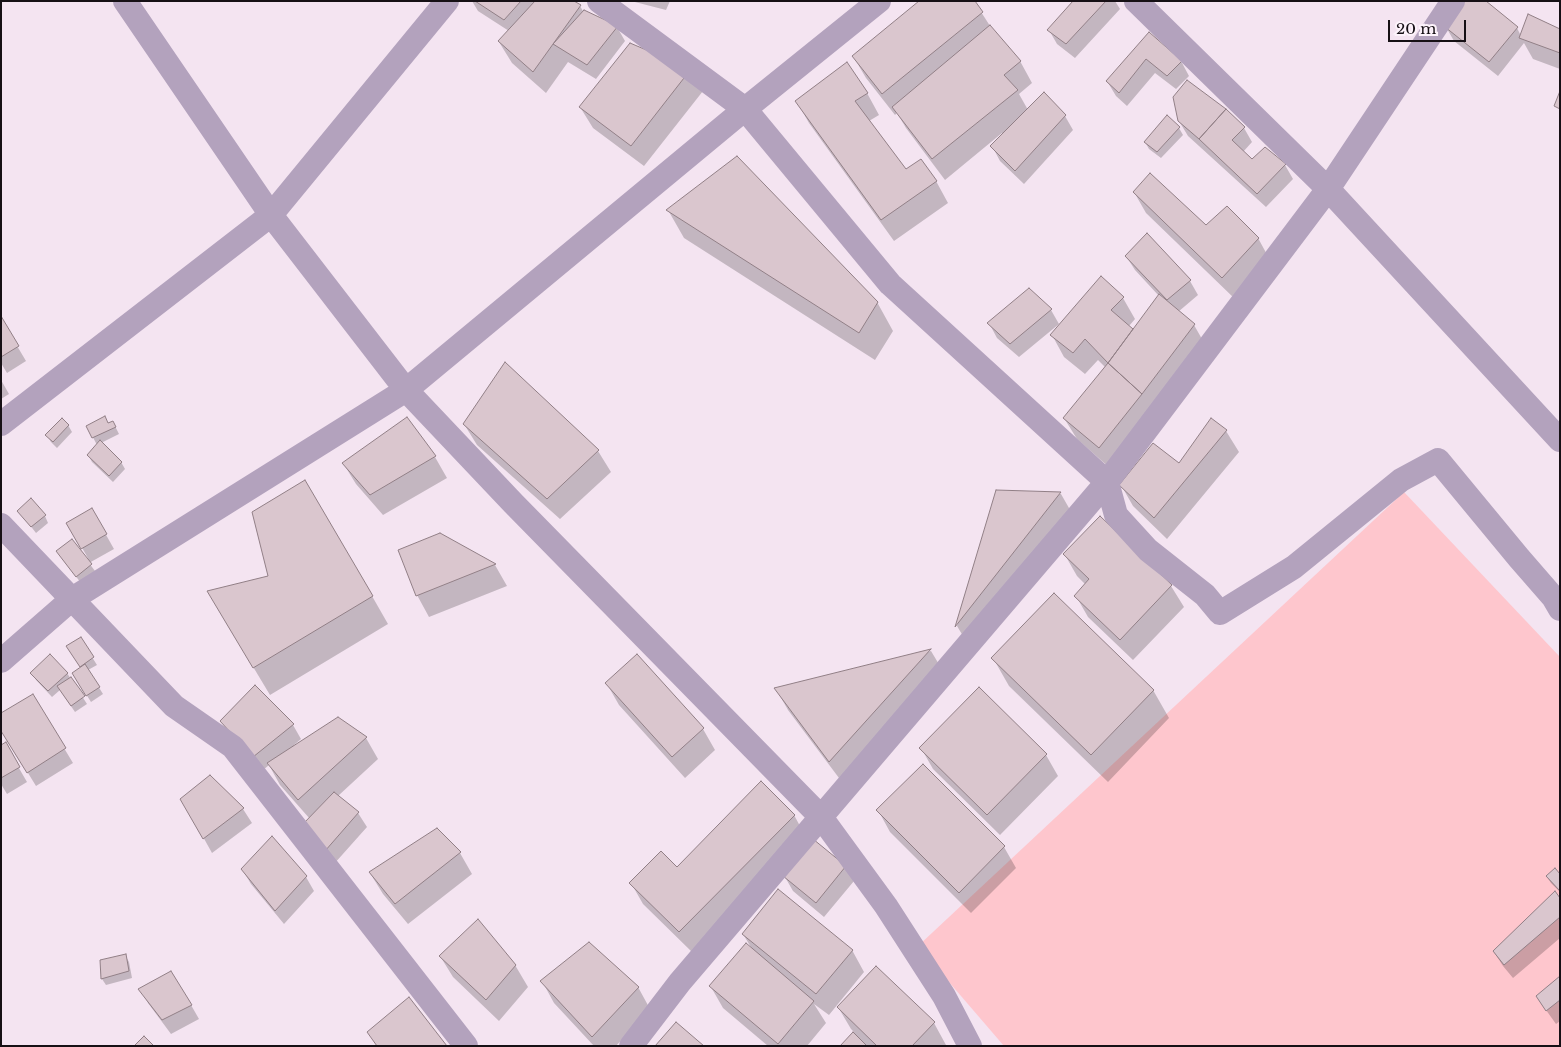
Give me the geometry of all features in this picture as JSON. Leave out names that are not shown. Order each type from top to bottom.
[{"type":"street","points":[[125,1],[271,216],[406,390],[513,503],[821,817],[886,906],[944,996],[970,1046]]},
{"type":"street","points":[[1,424],[271,216],[447,1]]},
{"type":"street","points":[[599,1],[745,108],[890,284],[1108,482],[1116,515],[1148,550],[1206,595],[1220,613],[1294,567],[1401,480],[1438,460],[1513,552],[1553,597],[1560,609]]},
{"type":"street","points":[[1,661],[72,600],[406,390],[745,108],[879,1]]},
{"type":"street","points":[[1136,1],[1328,189],[1560,440]]},
{"type":"street","points":[[631,1046],[680,982],[1108,482],[1328,189],[1452,1]]},
{"type":"street","points":[[1,525],[174,706],[233,748],[466,1046]]},
{"type":"shaded area","points":[[1404,492],[1560,657],[1560,1046],[1004,1046],[918,946]]},
{"type":"building","points":[[475,1],[521,1],[504,20]]},
{"type":"building","points":[[535,1],[574,1],[581,5],[533,72],[498,41]]},
{"type":"building","points":[[919,1],[975,1],[983,12],[882,94],[852,56]]},
{"type":"building","points":[[1073,1],[1106,1],[1066,44],[1047,30]]},
{"type":"building","points":[[1465,1],[1486,1],[1518,27],[1489,62],[1445,27]]},
{"type":"building","points":[[584,10],[618,26],[587,65],[553,44]]},
{"type":"building","points":[[1528,14],[1560,29],[1560,53],[1519,38]]},
{"type":"building","points":[[990,25],[1021,61],[1004,75],[1018,90],[932,159],[892,107]]},
{"type":"building","points":[[1149,32],[1182,61],[1167,76],[1146,59],[1119,93],[1106,81]]},
{"type":"building","points":[[630,43],[691,69],[631,146],[579,107]]},
{"type":"building","points":[[847,62],[868,93],[855,101],[906,169],[921,159],[937,181],[881,220],[795,101]]},
{"type":"building","points":[[1187,80],[1226,109],[1199,139],[1178,121],[1173,97]]},
{"type":"building","points":[[1560,91],[1560,109],[1554,106]]},
{"type":"building","points":[[1044,92],[1066,115],[1015,171],[990,146]]},
{"type":"building","points":[[1226,109],[1245,127],[1232,140],[1252,159],[1265,147],[1286,164],[1257,194],[1199,139]]},
{"type":"building","points":[[1167,115],[1180,127],[1157,152],[1144,142]]},
{"type":"building","points":[[737,156],[878,302],[859,333],[666,210]]},
{"type":"building","points":[[1150,173],[1206,225],[1227,206],[1259,238],[1222,278],[1133,192]]},
{"type":"building","points":[[1147,233],[1191,280],[1167,300],[1125,256]]},
{"type":"building","points":[[1101,276],[1124,297],[1111,310],[1133,329],[1108,363],[1085,339],[1073,353],[1050,335]]},
{"type":"building","points":[[1029,288],[1052,309],[1010,344],[987,323]]},
{"type":"building","points":[[1159,294],[1195,324],[1142,394],[1108,363]]},
{"type":"building","points":[[1,316],[19,346],[1,357]]},
{"type":"building","points":[[505,362],[599,450],[547,499],[463,424]]},
{"type":"building","points":[[1108,363],[1142,394],[1099,448],[1063,418]]},
{"type":"building","points":[[105,416],[108,423],[113,421],[116,427],[92,438],[86,426]]},
{"type":"building","points":[[407,417],[436,456],[370,495],[342,463]]},
{"type":"building","points":[[62,418],[69,425],[53,442],[45,435]]},
{"type":"building","points":[[1211,418],[1227,430],[1154,518],[1119,485],[1153,443],[1179,463]]},
{"type":"building","points":[[100,440],[122,462],[109,476],[87,455]]},
{"type":"building","points":[[305,480],[373,596],[253,668],[207,591],[268,576],[252,512]]},
{"type":"building","points":[[996,490],[1061,492],[955,627]]},
{"type":"building","points":[[31,498],[46,515],[31,527],[17,511]]},
{"type":"building","points":[[92,508],[107,534],[81,549],[66,523]]},
{"type":"building","points":[[1100,516],[1172,585],[1120,640],[1074,596],[1089,579],[1063,554]]},
{"type":"building","points":[[440,533],[496,564],[416,596],[398,550]]},
{"type":"building","points":[[72,539],[92,564],[76,577],[56,551]]},
{"type":"building","points":[[1054,593],[1154,690],[1091,755],[991,658]]},
{"type":"building","points":[[81,637],[94,657],[80,667],[66,646]]},
{"type":"building","points":[[931,649],[829,762],[774,688]]},
{"type":"building","points":[[50,654],[68,673],[48,691],[30,673]]},
{"type":"building","points":[[637,654],[704,728],[672,757],[605,683]]},
{"type":"building","points":[[85,664],[100,687],[86,696],[72,673]]},
{"type":"building","points":[[71,677],[85,696],[71,706],[57,686]]},
{"type":"building","points":[[255,685],[294,724],[253,757],[220,721]]},
{"type":"building","points":[[979,687],[1047,754],[987,815],[919,748]]},
{"type":"building","points":[[33,694],[66,748],[27,773],[1,731],[1,713]]},
{"type":"building","points":[[338,717],[367,737],[298,800],[267,763]]},
{"type":"building","points":[[6,742],[20,767],[1,778],[1,745]]},
{"type":"building","points":[[923,764],[1005,846],[959,893],[876,810]]},
{"type":"building","points":[[210,775],[244,808],[203,839],[180,799]]},
{"type":"building","points":[[761,781],[795,815],[679,932],[629,883],[661,851],[677,867]]},
{"type":"building","points":[[334,792],[359,812],[325,851],[303,824]]},
{"type":"building","points":[[437,828],[461,852],[395,904],[369,872]]},
{"type":"building","points":[[272,836],[307,876],[275,911],[241,869]]},
{"type":"building","points":[[813,839],[846,866],[816,903],[783,876]]},
{"type":"building","points":[[1555,868],[1560,874],[1560,891],[1546,876]]},
{"type":"building","points":[[778,889],[853,950],[816,994],[742,934]]},
{"type":"building","points":[[1555,891],[1560,898],[1560,917],[1504,965],[1493,951]]},
{"type":"building","points":[[478,919],[516,965],[486,1000],[439,956]]},
{"type":"building","points":[[589,942],[639,987],[592,1037],[540,981]]},
{"type":"building","points":[[746,943],[814,1001],[778,1044],[709,986]]},
{"type":"building","points":[[126,954],[129,971],[101,979],[100,960]]},
{"type":"building","points":[[876,966],[935,1022],[912,1046],[877,1046],[837,1007]]},
{"type":"building","points":[[171,971],[192,1005],[162,1020],[138,989]]},
{"type":"building","points":[[1560,976],[1560,1000],[1546,1011],[1536,996]]},
{"type":"building","points":[[409,997],[447,1046],[377,1046],[367,1032]]},
{"type":"building","points":[[676,1022],[704,1046],[655,1046]]},
{"type":"building","points":[[853,1032],[867,1046],[840,1046]]},
{"type":"building","points":[[144,1036],[154,1046],[134,1046]]}]
